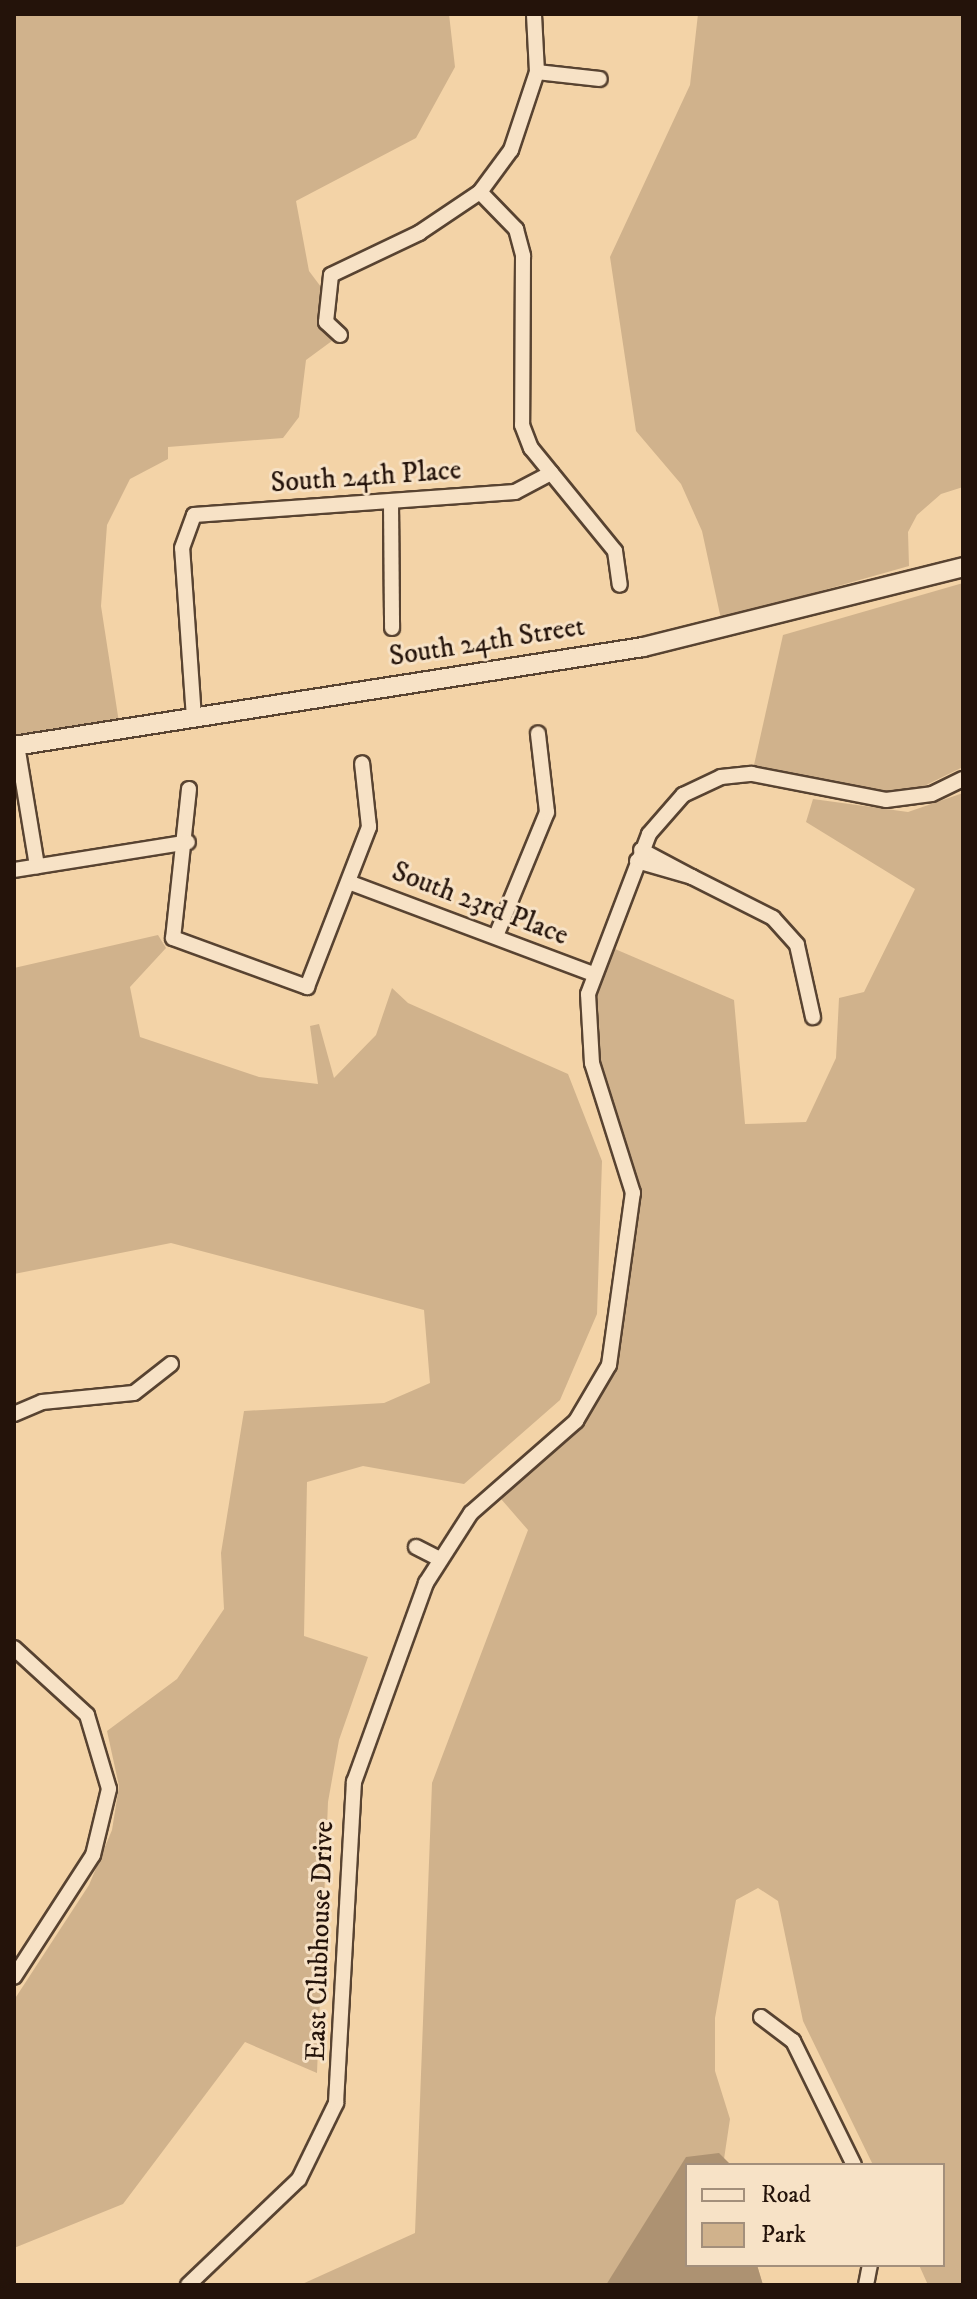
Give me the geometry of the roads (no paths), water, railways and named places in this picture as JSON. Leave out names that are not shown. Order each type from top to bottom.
[{"type":"street","points":[[340,335],[326,322],[331,275],[419,233],[480,192],[511,150],[537,72],[534,14]]},
{"type":"street","points":[[537,72],[600,79]]},
{"type":"street","points":[[480,192],[502,212],[519,243],[527,280],[522,425],[551,473],[615,551],[620,585]]},
{"type":"street","name":"South 24th Place","points":[[194,718],[185,524],[194,515],[515,492],[551,473]]},
{"type":"street","points":[[391,503],[392,628]]},
{"type":"street","name":"South 24th Street","points":[[16,746],[703,635],[963,567]]},
{"type":"street","points":[[496,936],[547,812],[538,734]]},
{"type":"street","points":[[16,746],[37,866]]},
{"type":"street","points":[[189,789],[188,842],[173,938],[307,987],[351,883],[369,827],[362,763]]},
{"type":"street","name":"East Clubhouse Drive","points":[[188,2285],[299,2179],[336,2103],[354,1782],[438,1558],[482,1502],[576,1421],[596,1392],[618,1333],[633,1193],[592,1063],[591,973],[639,855],[669,806],[721,777],[752,774],[886,800],[932,794],[963,779]]},
{"type":"street","points":[[14,870],[188,842]]},
{"type":"street","points":[[639,855],[764,910],[788,933],[808,975],[813,1017]]},
{"type":"street","name":"South 23rd Place","points":[[351,883],[591,973]]},
{"type":"street","points":[[14,1414],[42,1402],[134,1393],[171,1364]]},
{"type":"street","points":[[416,1547],[438,1558]]},
{"type":"street","points":[[14,1648],[87,1715],[109,1789],[93,1855],[14,1977]]},
{"type":"street","points":[[761,2017],[793,2041],[853,2163]]}]
